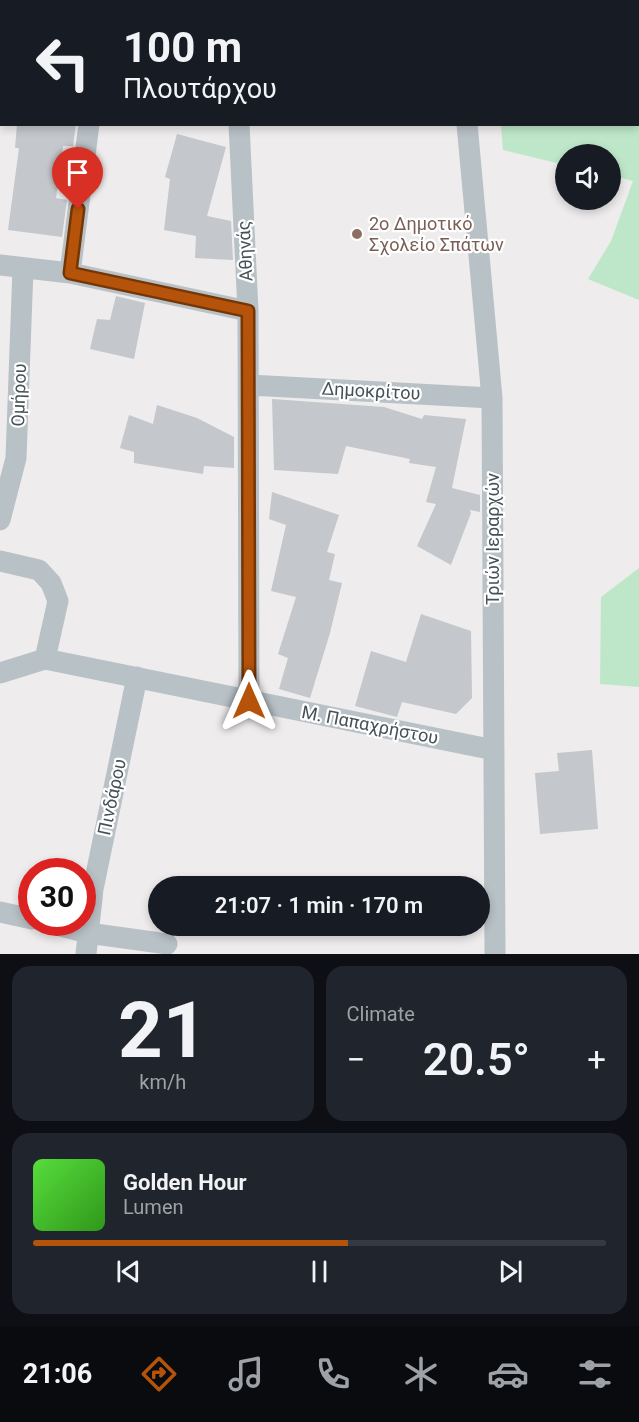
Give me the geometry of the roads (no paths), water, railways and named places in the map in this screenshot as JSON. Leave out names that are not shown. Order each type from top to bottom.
[{"type":"street","points":[[70,273],[89,126]]},
{"type":"street","name":"Αθηνάς","points":[[239,126],[248,311],[249,701]]},
{"type":"street","name":"Τριών Ιεραρχών","points":[[467,126],[492,398],[495,954]]},
{"type":"street","points":[[0,265],[70,273],[248,311]]},
{"type":"street","name":"Ομήρου","points":[[0,520],[16,458],[23,268]]},
{"type":"street","name":"Δημοκρίτου","points":[[249,385],[492,398]]},
{"type":"street","points":[[0,561],[39,570],[51,583],[58,601],[45,659]]},
{"type":"street","name":"Μ. Παπαχρήστου","points":[[0,673],[45,659],[494,750]]},
{"type":"street","name":"Πινδάρου","points":[[87,944],[93,889],[137,677]]},
{"type":"street","points":[[0,912],[18,916]]},
{"type":"street","points":[[72,936],[87,944],[167,944]]},
{"type":"place","name":"2ο Δημοτικό Σχολείο Σπάτων","points":[[357,234]]}]
